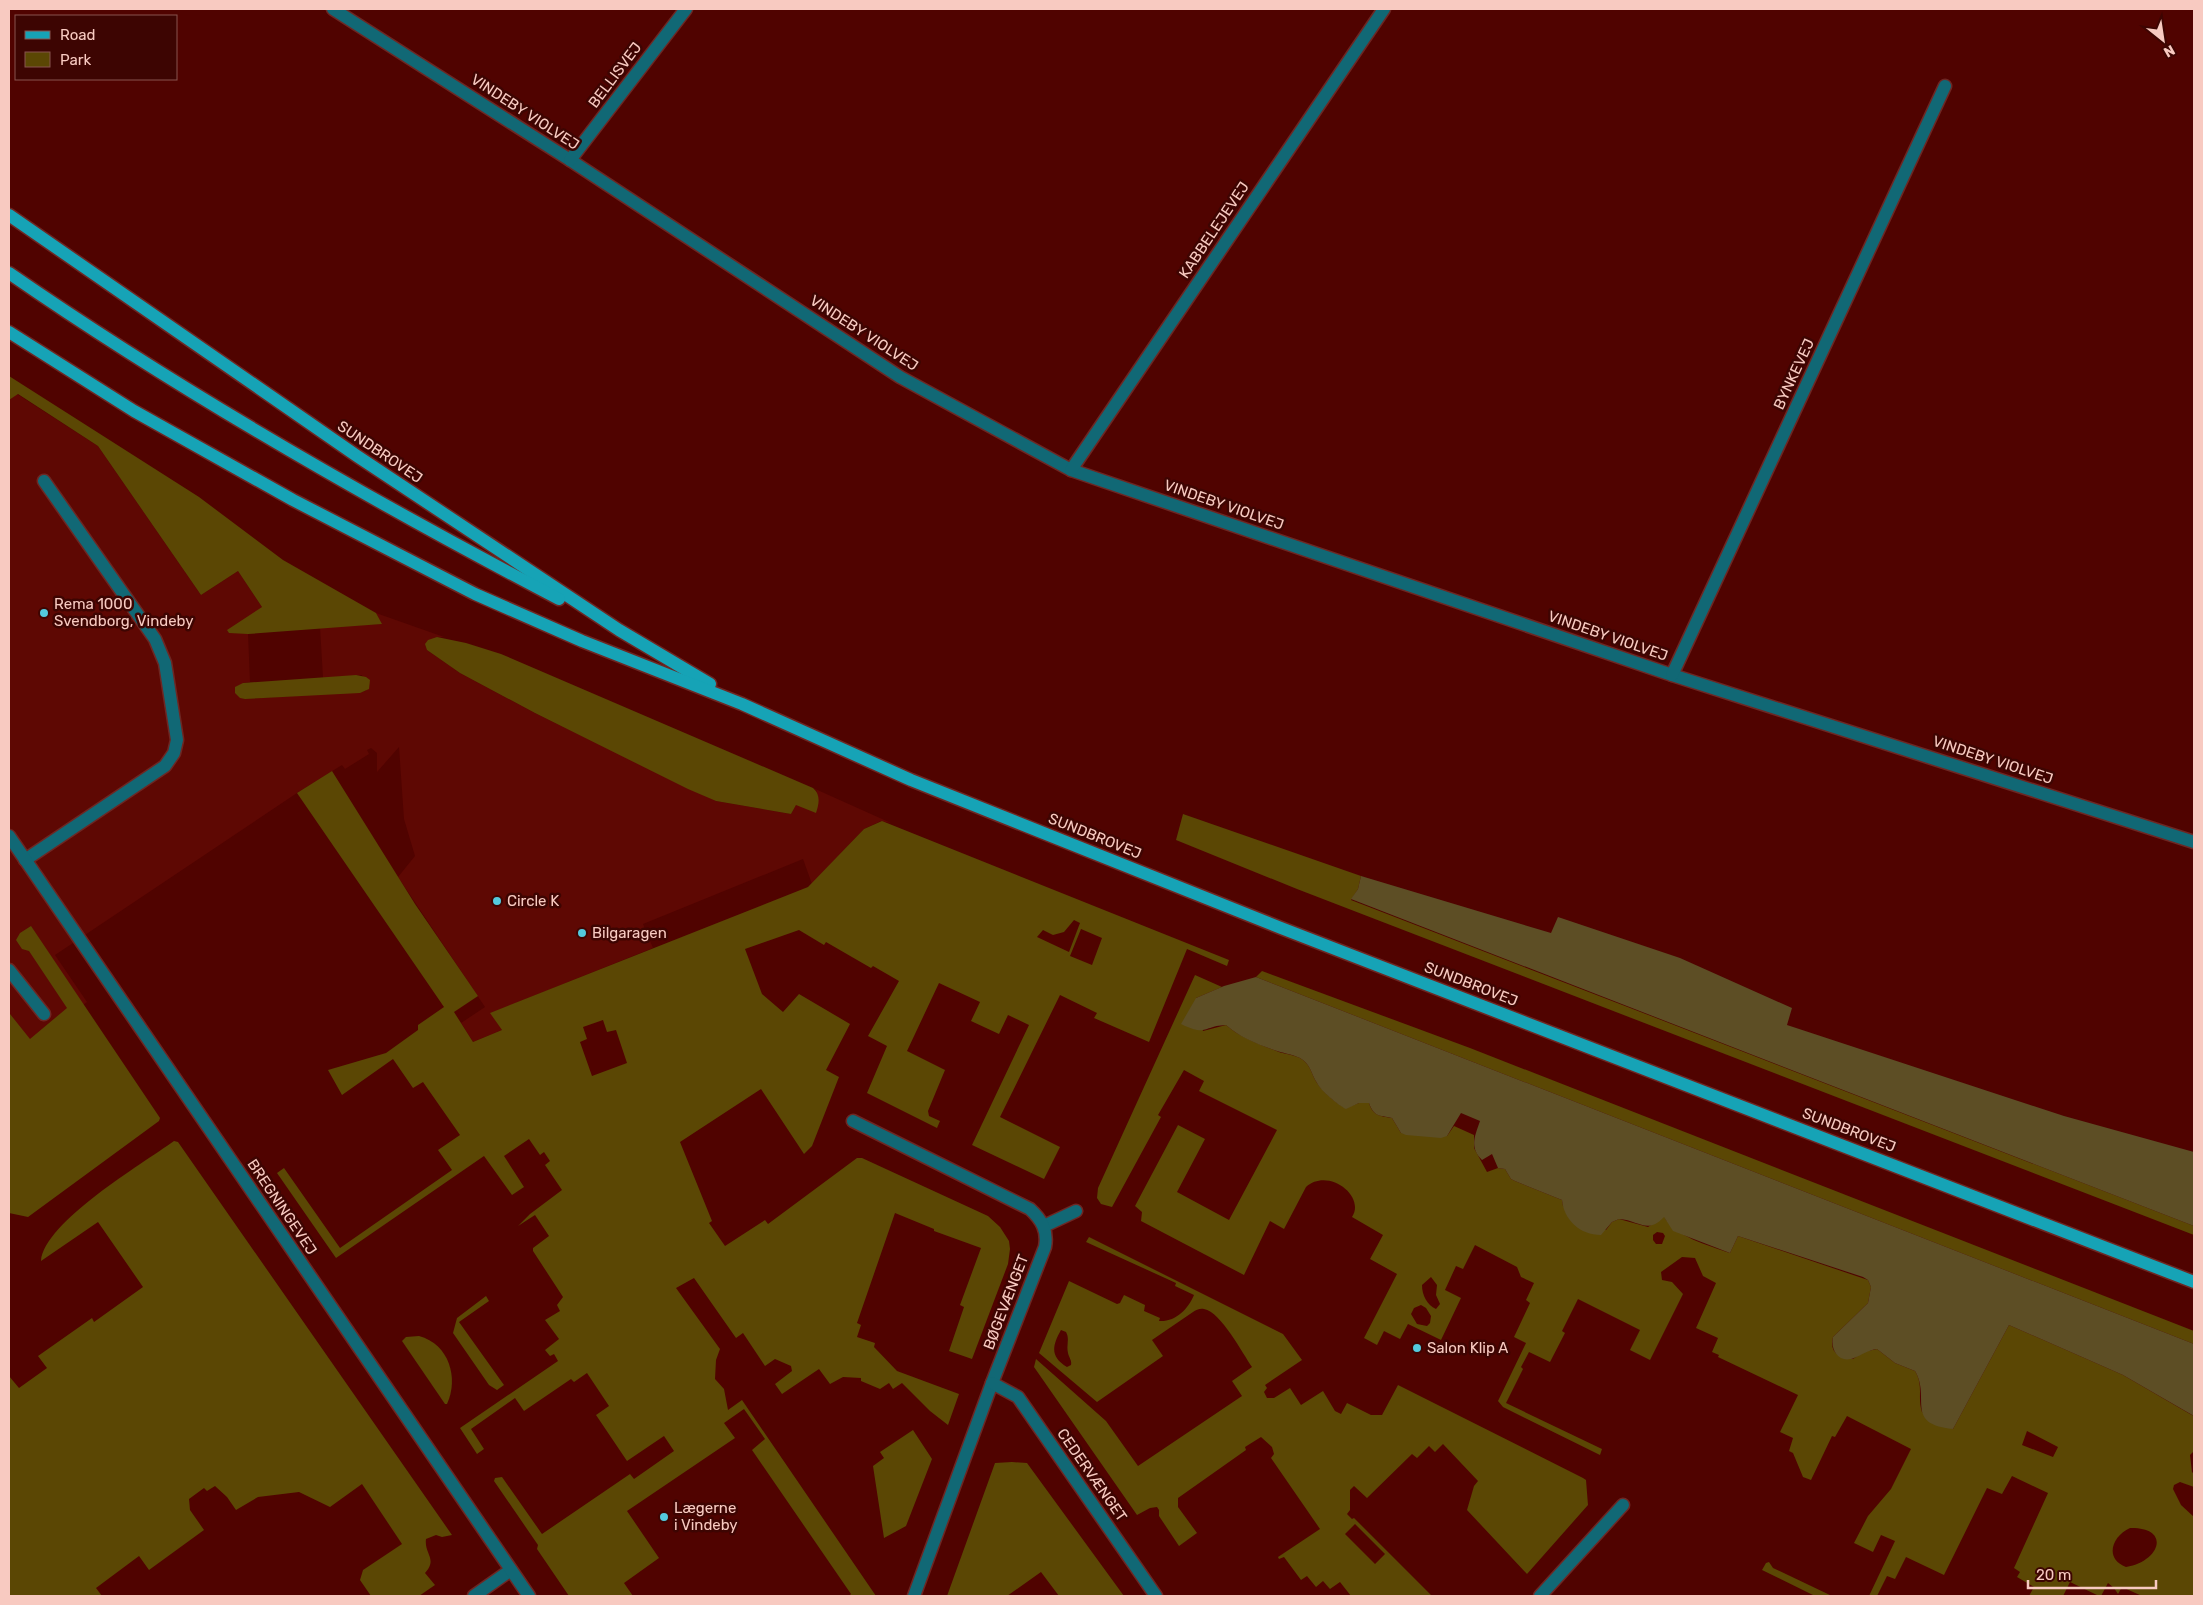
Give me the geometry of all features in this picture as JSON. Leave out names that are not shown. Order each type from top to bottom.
[{"type":"main road","name":"SUNDBROVEJ","points":[[9,215],[300,418],[619,630],[742,704]]},
{"type":"main road","points":[[9,273],[148,365],[274,441],[425,527],[619,630]]},
{"type":"main road","name":"SUNDBROVEJ","points":[[9,332],[126,406],[293,500],[475,594],[582,641],[742,704],[911,780],[1272,924],[2194,1282]]},
{"type":"street","name":"VINDEBY VIOLVEJ","points":[[333,9],[570,160],[900,377],[1071,470],[1672,675],[2194,842]]},
{"type":"street","name":"BELLISVEJ","points":[[570,160],[686,9]]},
{"type":"street","name":"KABBELEJEVEJ","points":[[1071,470],[1384,9]]},
{"type":"street","name":"BYNKEVEJ","points":[[1672,675],[1945,86]]},
{"type":"street","points":[[25,860],[165,766],[176,746],[165,663],[155,639],[44,481]]},
{"type":"street","name":"BREGNINGEVEJ","points":[[9,836],[530,1596]]},
{"type":"street","points":[[9,970],[44,1014]]},
{"type":"street","points":[[852,1121],[1030,1209],[1044,1226],[1076,1211]]},
{"type":"street","name":"BØGEVÆNGET","points":[[914,1596],[992,1383],[1045,1247],[1044,1226]]},
{"type":"street","name":"CEDERVÆNGET","points":[[992,1383],[1018,1397],[1156,1596]]},
{"type":"street","points":[[1540,1596],[1623,1505]]},
{"type":"street","points":[[474,1596],[511,1570]]},
{"type":"shaded area","points":[[17,394],[98,446],[201,595],[238,571],[262,607],[229,633],[248,633],[250,682],[243,683],[245,699],[366,691],[362,675],[323,678],[320,627],[381,624],[376,613],[444,637],[437,637],[427,650],[460,673],[535,713],[716,801],[791,814],[796,805],[817,791],[813,788],[891,823],[881,821],[864,829],[812,884],[803,859],[643,924],[653,948],[491,1013],[502,1030],[473,1042],[461,1023],[485,1007],[398,877],[415,856],[404,819],[399,747],[377,772],[377,753],[371,748],[367,750],[369,754],[345,769],[342,765],[297,793],[55,955],[87,1002],[29,1046],[9,1023],[9,400]]},
{"type":"shaded area","points":[[1361,876],[1551,933],[1558,917],[1680,958],[1792,1008],[1787,1025],[2064,1116],[2194,1152],[2194,1226],[1351,899],[1358,889]]},
{"type":"shaded area","points":[[1256,977],[2194,1344],[2194,1416],[2123,1375],[2009,1325],[1953,1429],[1929,1422],[1924,1416],[1919,1381],[1915,1371],[1895,1363],[1877,1349],[1849,1359],[1840,1357],[1834,1351],[1833,1337],[1868,1303],[1871,1287],[1868,1280],[1863,1277],[1738,1236],[1730,1253],[1673,1231],[1664,1217],[1653,1225],[1648,1226],[1619,1219],[1612,1222],[1601,1235],[1586,1232],[1574,1225],[1570,1220],[1563,1207],[1562,1200],[1511,1179],[1505,1169],[1498,1168],[1492,1154],[1482,1160],[1474,1146],[1480,1121],[1461,1113],[1447,1136],[1441,1138],[1406,1135],[1401,1133],[1392,1118],[1375,1113],[1369,1103],[1359,1103],[1346,1109],[1339,1104],[1319,1086],[1304,1060],[1294,1055],[1255,1043],[1242,1037],[1226,1025],[1196,1030],[1181,1024],[1196,998],[1224,986]]},
{"type":"green space","points":[[9,376],[199,497],[283,560],[376,613],[382,624],[248,634],[229,633],[227,630],[262,607],[238,571],[201,595],[98,446],[18,394],[9,400]]},
{"type":"green space","points":[[437,637],[466,643],[501,654],[813,788],[818,797],[816,813],[796,805],[791,814],[716,801],[688,789],[535,713],[460,673],[427,650],[425,644],[428,640]]},
{"type":"green space","points":[[356,675],[370,680],[369,689],[360,693],[245,699],[240,698],[235,693],[235,687],[243,683]]},
{"type":"green space","points":[[332,771],[415,904],[478,996],[454,1012],[473,1042],[502,1030],[490,1013],[808,887],[864,829],[882,821],[1229,960],[1227,966],[1187,949],[1149,1042],[1094,1018],[1097,1013],[1060,995],[1000,1117],[1060,1147],[1044,1179],[972,1145],[1029,1025],[1008,1015],[999,1034],[971,1021],[980,1002],[939,983],[907,1051],[945,1070],[928,1111],[929,1116],[940,1121],[937,1128],[867,1093],[887,1046],[868,1036],[899,981],[873,966],[871,968],[826,942],[824,945],[799,930],[745,949],[762,994],[783,1012],[799,994],[850,1024],[826,1070],[839,1077],[812,1146],[804,1154],[761,1089],[680,1142],[712,1221],[709,1223],[725,1246],[765,1220],[768,1224],[857,1158],[862,1158],[988,1216],[1000,1227],[1009,1241],[1008,1264],[972,1359],[949,1351],[964,1307],[960,1305],[981,1248],[934,1231],[934,1229],[895,1213],[857,1323],[861,1325],[857,1337],[875,1343],[874,1347],[897,1371],[959,1394],[948,1425],[930,1411],[902,1383],[893,1389],[889,1383],[880,1389],[861,1381],[861,1378],[843,1377],[830,1384],[819,1369],[782,1394],[775,1384],[792,1371],[791,1366],[775,1359],[765,1366],[743,1333],[736,1338],[694,1278],[676,1288],[720,1349],[716,1360],[715,1379],[724,1389],[728,1410],[742,1400],[876,1596],[849,1596],[851,1594],[752,1450],[765,1439],[744,1409],[724,1423],[735,1438],[627,1511],[659,1558],[624,1583],[633,1596],[569,1596],[537,1549],[538,1545],[494,1481],[495,1478],[502,1477],[542,1534],[630,1474],[634,1479],[674,1451],[664,1436],[627,1461],[596,1415],[609,1406],[587,1373],[574,1382],[571,1379],[524,1411],[515,1398],[471,1429],[484,1449],[477,1454],[460,1428],[558,1361],[554,1354],[550,1356],[545,1350],[559,1339],[545,1320],[560,1311],[557,1305],[563,1297],[533,1251],[533,1248],[549,1236],[535,1215],[518,1226],[530,1214],[562,1190],[545,1165],[550,1161],[544,1152],[540,1155],[529,1139],[504,1156],[524,1187],[512,1195],[484,1156],[336,1258],[277,1173],[284,1168],[340,1248],[452,1170],[438,1150],[460,1135],[423,1082],[413,1088],[393,1059],[342,1095],[328,1070],[386,1053],[418,1030],[418,1025],[444,1007],[297,793]],"holes":[[[1074,920],[1080,923],[1069,952],[1037,937],[1043,930],[1053,935],[1064,932]],[[1081,929],[1102,938],[1092,965],[1070,956]],[[603,1020],[607,1032],[616,1030],[627,1063],[592,1076],[580,1042],[587,1039],[583,1027]]]},
{"type":"green space","points":[[1183,814],[1361,876],[1358,889],[1351,900],[2194,1226],[2194,1235],[1297,889],[1176,840]]},
{"type":"green space","points":[[31,926],[160,1118],[159,1121],[28,1217],[9,1213],[9,1015],[30,1039],[67,1008],[29,951],[22,949],[16,940],[20,933]]},
{"type":"green space","points":[[1262,971],[1470,1048],[2194,1331],[2194,1344],[1256,977]]},
{"type":"green space","points":[[1195,975],[1222,987],[1196,998],[1203,1031],[1226,1025],[1236,1033],[1255,1042],[1304,1060],[1319,1086],[1335,1101],[1346,1108],[1359,1103],[1369,1103],[1375,1113],[1392,1118],[1401,1133],[1447,1136],[1454,1126],[1474,1135],[1474,1148],[1487,1172],[1498,1168],[1505,1169],[1511,1179],[1562,1200],[1563,1206],[1606,1230],[1612,1222],[1619,1219],[1648,1227],[1664,1216],[1675,1229],[1684,1235],[1730,1253],[1738,1236],[1868,1280],[1871,1287],[1868,1303],[1833,1337],[1832,1347],[1839,1355],[1853,1359],[1863,1352],[1877,1349],[1895,1363],[1915,1371],[1920,1387],[1922,1412],[1953,1429],[2009,1325],[2123,1375],[2194,1416],[2194,1451],[2190,1455],[2192,1472],[2194,1474],[2194,1487],[2180,1482],[2174,1485],[2173,1489],[2181,1505],[2194,1517],[2194,1596],[2142,1596],[2122,1587],[2118,1594],[2108,1583],[2101,1596],[2099,1596],[2070,1582],[2063,1596],[2029,1596],[2034,1587],[2017,1577],[2020,1572],[2014,1568],[2048,1493],[2012,1476],[2002,1494],[1987,1488],[1944,1575],[1906,1557],[1895,1579],[1887,1576],[1877,1596],[1869,1596],[1895,1541],[1881,1535],[1873,1552],[1854,1543],[1868,1516],[1891,1489],[1911,1449],[1847,1416],[1835,1437],[1832,1436],[1811,1480],[1803,1477],[1793,1453],[1789,1451],[1793,1438],[1780,1432],[1798,1395],[1718,1357],[1719,1355],[1712,1352],[1718,1338],[1696,1328],[1716,1283],[1703,1276],[1695,1258],[1682,1257],[1661,1272],[1662,1280],[1672,1282],[1683,1294],[1650,1360],[1630,1350],[1640,1330],[1578,1299],[1562,1331],[1565,1333],[1550,1362],[1529,1352],[1521,1367],[1523,1369],[1506,1403],[1602,1449],[1600,1455],[1503,1407],[1498,1401],[1526,1343],[1514,1337],[1530,1303],[1526,1300],[1534,1283],[1521,1277],[1517,1267],[1475,1245],[1463,1269],[1456,1266],[1445,1290],[1461,1298],[1441,1340],[1408,1324],[1400,1339],[1384,1331],[1377,1345],[1364,1338],[1397,1274],[1370,1259],[1383,1235],[1352,1217],[1355,1209],[1354,1201],[1349,1193],[1334,1182],[1324,1180],[1306,1187],[1284,1229],[1270,1221],[1244,1275],[1141,1221],[1142,1212],[1135,1206],[1178,1125],[1205,1139],[1177,1192],[1229,1220],[1277,1130],[1199,1091],[1204,1081],[1184,1070],[1158,1115],[1161,1117],[1112,1207],[1101,1204],[1097,1198],[1098,1188]],"holes":[[[1657,1232],[1663,1233],[1665,1236],[1662,1244],[1656,1244],[1653,1240],[1653,1235]],[[1431,1277],[1437,1285],[1436,1295],[1440,1304],[1436,1309],[1426,1299],[1422,1285]],[[1421,1305],[1426,1308],[1431,1316],[1430,1323],[1427,1326],[1417,1324],[1411,1314],[1414,1308]],[[2027,1431],[2058,1447],[2053,1457],[2022,1445]],[[2130,1528],[2143,1529],[2152,1533],[2156,1538],[2156,1545],[2153,1552],[2147,1558],[2138,1564],[2126,1567],[2115,1559],[2113,1553],[2115,1542],[2119,1536]]]},
{"type":"green space","points":[[174,1141],[178,1142],[452,1535],[442,1537],[436,1535],[426,1539],[431,1560],[429,1568],[425,1573],[435,1585],[419,1596],[371,1596],[360,1580],[363,1570],[402,1544],[362,1484],[330,1507],[299,1492],[258,1497],[236,1510],[227,1497],[215,1486],[207,1491],[204,1488],[189,1499],[190,1510],[204,1530],[149,1570],[139,1556],[96,1588],[102,1596],[9,1596],[9,1376],[19,1388],[47,1368],[38,1356],[92,1318],[94,1322],[143,1287],[98,1222],[41,1261],[46,1246],[76,1212]]},
{"type":"green space","points":[[1089,1237],[1283,1334],[1302,1360],[1265,1385],[1267,1388],[1264,1392],[1267,1398],[1274,1398],[1290,1388],[1301,1405],[1323,1391],[1335,1411],[1341,1414],[1347,1403],[1371,1415],[1382,1415],[1398,1385],[1583,1478],[1586,1480],[1588,1505],[1527,1574],[1467,1510],[1474,1486],[1478,1481],[1443,1444],[1435,1452],[1429,1446],[1417,1458],[1412,1454],[1367,1498],[1354,1486],[1350,1490],[1350,1510],[1347,1514],[1352,1519],[1354,1518],[1432,1596],[1351,1596],[1340,1582],[1330,1589],[1323,1581],[1316,1587],[1307,1576],[1301,1580],[1284,1557],[1279,1559],[1278,1557],[1320,1529],[1271,1458],[1274,1454],[1272,1447],[1261,1437],[1245,1447],[1246,1450],[1178,1498],[1178,1507],[1197,1533],[1179,1546],[1159,1516],[1157,1507],[1150,1508],[1137,1515],[1034,1367],[1036,1359],[1106,1421],[1138,1466],[1242,1396],[1232,1381],[1252,1367],[1224,1325],[1211,1312],[1200,1309],[1152,1340],[1163,1356],[1097,1402],[1039,1353],[1069,1281],[1117,1304],[1120,1303],[1124,1295],[1145,1305],[1144,1311],[1160,1318],[1159,1321],[1165,1321],[1181,1314],[1194,1295],[1175,1286],[1176,1283],[1086,1242]],"holes":[[[1061,1330],[1066,1332],[1068,1337],[1071,1365],[1067,1367],[1061,1363],[1054,1351],[1054,1346]],[[1355,1524],[1385,1554],[1375,1564],[1345,1534]]]},
{"type":"green space","points":[[486,1296],[489,1301],[459,1322],[504,1385],[497,1390],[489,1385],[453,1333],[457,1318]]},
{"type":"green space","points":[[419,1336],[438,1346],[449,1363],[452,1384],[447,1404],[445,1404],[402,1341],[406,1337]]},
{"type":"green space","points":[[913,1430],[932,1459],[906,1526],[884,1538],[873,1466],[884,1458],[880,1452]]},
{"type":"green space","points":[[995,1463],[1027,1463],[1124,1596],[1059,1596],[1041,1572],[1007,1596],[947,1596]]},
{"type":"green space","points":[[1769,1562],[1773,1568],[1832,1596],[1815,1596],[1762,1570],[1766,1563]]},
{"type":"place","name":"Rema 1000 Svendborg, Vindeby","points":[[44,613]]},
{"type":"place","name":"Circle K","points":[[497,901]]},
{"type":"place","name":"Bilgaragen","points":[[582,933]]},
{"type":"place","name":"Salon Klip A","points":[[1417,1348]]},
{"type":"place","name":"Lægerne i Vindeby","points":[[664,1517]]}]
